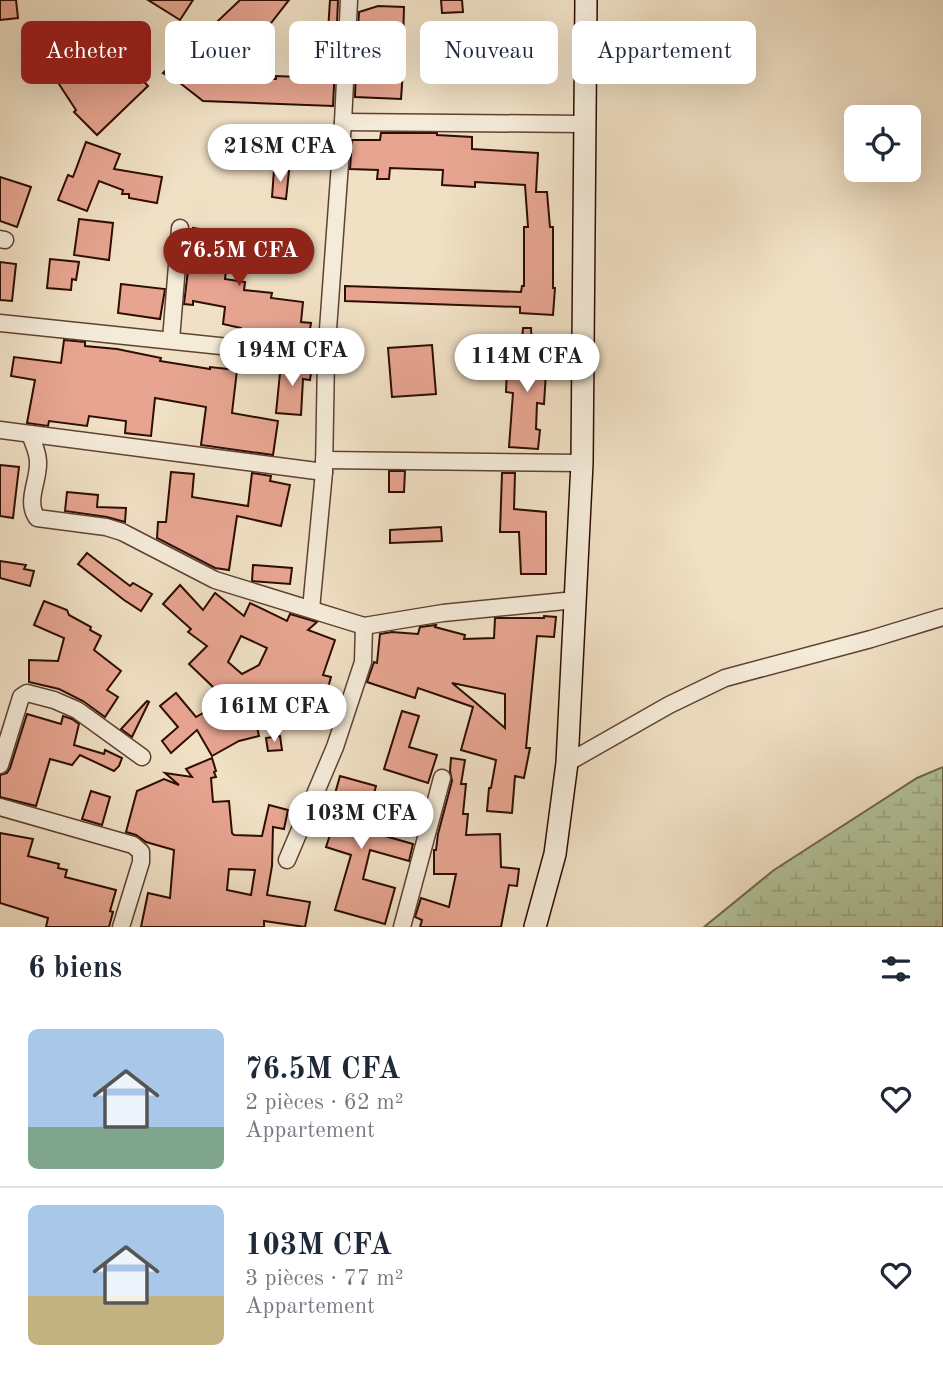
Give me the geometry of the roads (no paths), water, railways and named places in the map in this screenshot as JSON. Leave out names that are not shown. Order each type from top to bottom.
[{"type":"main road","points":[[535,927],[555,854],[567,763],[582,463],[586,0]]},
{"type":"street","points":[[312,609],[324,466],[326,357],[349,0]]},
{"type":"street","points":[[343,122],[584,124]]},
{"type":"street","points":[[171,340],[180,228]]},
{"type":"street","points":[[0,323],[326,357]]},
{"type":"street","points":[[0,430],[324,466],[582,463]]},
{"type":"street","points":[[30,434],[39,464],[31,502],[32,511],[37,518],[106,527],[122,532],[215,580],[364,626],[443,613],[575,600]]},
{"type":"street","points":[[567,763],[658,711],[725,678],[943,617]]},
{"type":"street","points":[[287,860],[324,777],[351,699],[365,651],[364,626]]},
{"type":"street","points":[[0,765],[21,697],[27,693],[77,710],[142,757]]},
{"type":"street","points":[[402,927],[442,778]]},
{"type":"street","points":[[0,807],[133,845],[141,852],[141,862],[121,927]]}]
